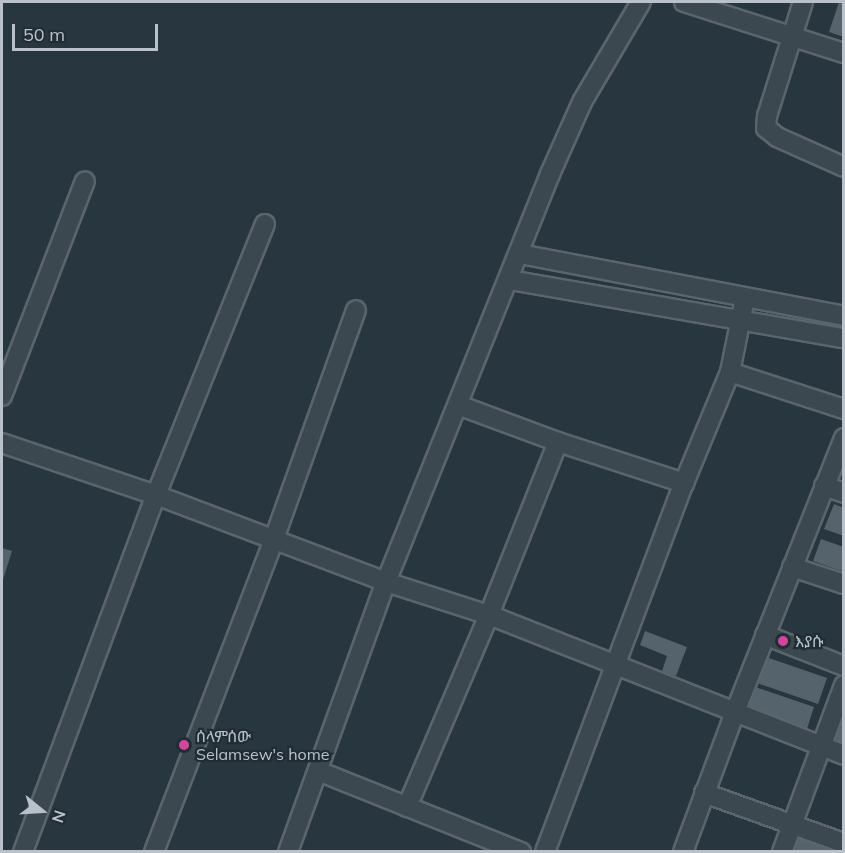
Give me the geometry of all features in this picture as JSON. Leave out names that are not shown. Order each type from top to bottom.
[{"type":"street","points":[[288,852],[386,582],[510,280],[550,174],[582,102],[641,2]]},
{"type":"street","points":[[684,2],[792,35],[843,54]]},
{"type":"street","points":[[803,2],[766,117],[766,128],[777,137],[843,167]]},
{"type":"street","points":[[2,396],[85,181]]},
{"type":"street","points":[[23,852],[156,495],[265,224]]},
{"type":"street","points":[[520,254],[843,316]]},
{"type":"street","points":[[510,280],[843,338]]},
{"type":"street","points":[[545,852],[684,483],[730,372],[745,298]]},
{"type":"street","points":[[154,852],[274,539],[356,310]]},
{"type":"street","points":[[730,372],[843,409]]},
{"type":"street","points":[[458,405],[558,442],[684,483]]},
{"type":"street","points":[[683,852],[735,712],[843,438]]},
{"type":"street","points":[[408,807],[489,615],[558,442]]},
{"type":"street","points":[[2,443],[156,495],[386,582],[489,615],[843,755]]},
{"type":"street","points":[[824,486],[843,493]]},
{"type":"street","points":[[792,567],[843,584]]},
{"type":"street","points":[[765,635],[843,666]]},
{"type":"street","points":[[782,852],[843,685]]},
{"type":"street","points":[[318,771],[521,852]]},
{"type":"street","points":[[704,793],[843,843]]},
{"type":"building","points":[[839,2],[844,4],[844,37],[829,32]]},
{"type":"building","points":[[834,504],[844,508],[844,536],[824,529]]},
{"type":"building","points":[[821,539],[844,547],[844,572],[813,561]]},
{"type":"building","points":[[2,548],[12,551],[2,583]]},
{"type":"building","points":[[645,631],[687,647],[676,676],[662,671],[667,656],[640,645]]},
{"type":"building","points":[[763,656],[827,678],[818,704],[754,682]]},
{"type":"building","points":[[755,687],[814,707],[806,732],[747,712]]},
{"type":"building","points":[[842,715],[844,716],[844,745],[833,741]]},
{"type":"building","points":[[799,837],[839,851],[839,852],[794,852]]},
{"type":"place","name":"እያሱ","points":[[783,641]]},
{"type":"place","name":"ሰላምሰው Selamsew's home","points":[[184,745]]}]
